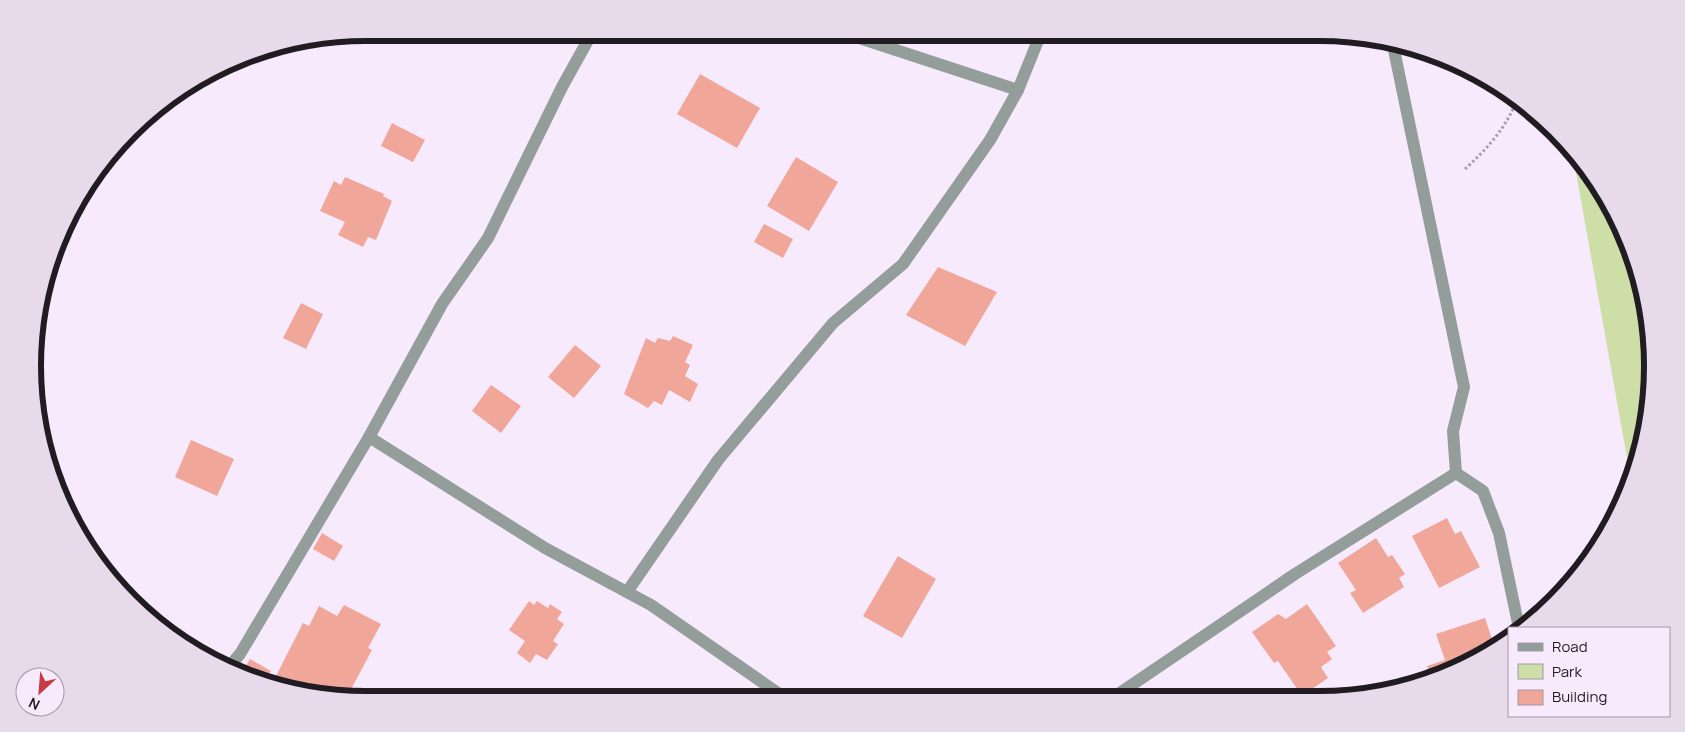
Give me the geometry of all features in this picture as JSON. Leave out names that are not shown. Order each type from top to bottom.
[{"type":"street","points":[[233,662],[245,646],[369,437],[442,304],[488,238],[562,87],[587,41]]},
{"type":"street","points":[[871,41],[1018,90]]},
{"type":"street","points":[[626,592],[718,460],[833,323],[903,264],[990,140],[1018,90],[1037,41]]},
{"type":"street","points":[[1395,50],[1464,386],[1453,430],[1456,472],[1483,492],[1499,533],[1518,623]]},
{"type":"street","points":[[369,437],[545,548],[651,605],[775,691]]},
{"type":"street","points":[[1123,691],[1295,574],[1456,472]]},
{"type":"path","points":[[1465,170],[1491,145],[1511,115],[1514,106]]},
{"type":"green space","points":[[1575,165],[1610,222],[1627,262],[1638,303],[1643,345],[1643,387],[1638,429],[1628,465]]},
{"type":"building","points":[[700,74],[760,108],[737,148],[677,114]]},
{"type":"building","points":[[392,123],[425,140],[413,162],[381,146]]},
{"type":"building","points":[[796,157],[838,182],[809,231],[767,206]]},
{"type":"building","points":[[345,177],[384,194],[383,196],[392,201],[376,240],[368,237],[363,247],[338,235],[345,222],[320,211],[334,181],[341,185]]},
{"type":"building","points":[[764,224],[793,239],[783,258],[754,242]]},
{"type":"building","points":[[938,267],[997,292],[965,346],[906,315]]},
{"type":"building","points":[[301,303],[323,314],[306,349],[283,338]]},
{"type":"building","points":[[673,336],[693,345],[685,362],[690,365],[685,376],[698,384],[690,402],[669,390],[662,405],[654,401],[648,408],[624,394],[646,338],[655,343],[658,338],[670,341]]},
{"type":"building","points":[[575,345],[601,366],[574,398],[548,377]]},
{"type":"building","points":[[491,385],[521,406],[501,433],[472,411]]},
{"type":"building","points":[[191,440],[234,459],[217,496],[175,477]]},
{"type":"building","points":[[1447,518],[1455,534],[1461,531],[1480,567],[1439,588],[1412,536]]},
{"type":"building","points":[[322,533],[343,546],[334,561],[313,549]]},
{"type":"building","points":[[1376,538],[1388,557],[1392,555],[1405,574],[1399,578],[1404,587],[1363,613],[1350,593],[1356,590],[1338,563]]},
{"type":"building","points":[[898,556],[936,579],[902,638],[863,616]]},
{"type":"building","points":[[529,601],[534,605],[537,601],[548,608],[550,604],[562,612],[557,619],[564,624],[553,641],[558,644],[547,660],[536,654],[530,663],[517,653],[525,641],[509,630]]},
{"type":"building","points":[[1307,604],[1336,646],[1327,652],[1332,659],[1321,667],[1328,678],[1309,691],[1299,691],[1278,661],[1274,663],[1252,632],[1278,614],[1286,619]]},
{"type":"building","points":[[344,605],[381,624],[368,648],[372,650],[350,690],[303,685],[285,681],[276,676],[303,623],[309,626],[319,606],[337,616]]},
{"type":"building","points":[[1485,618],[1492,640],[1463,657],[1429,672],[1427,666],[1445,660],[1436,634]]},
{"type":"building","points":[[250,659],[271,671],[268,676],[245,667]]}]
